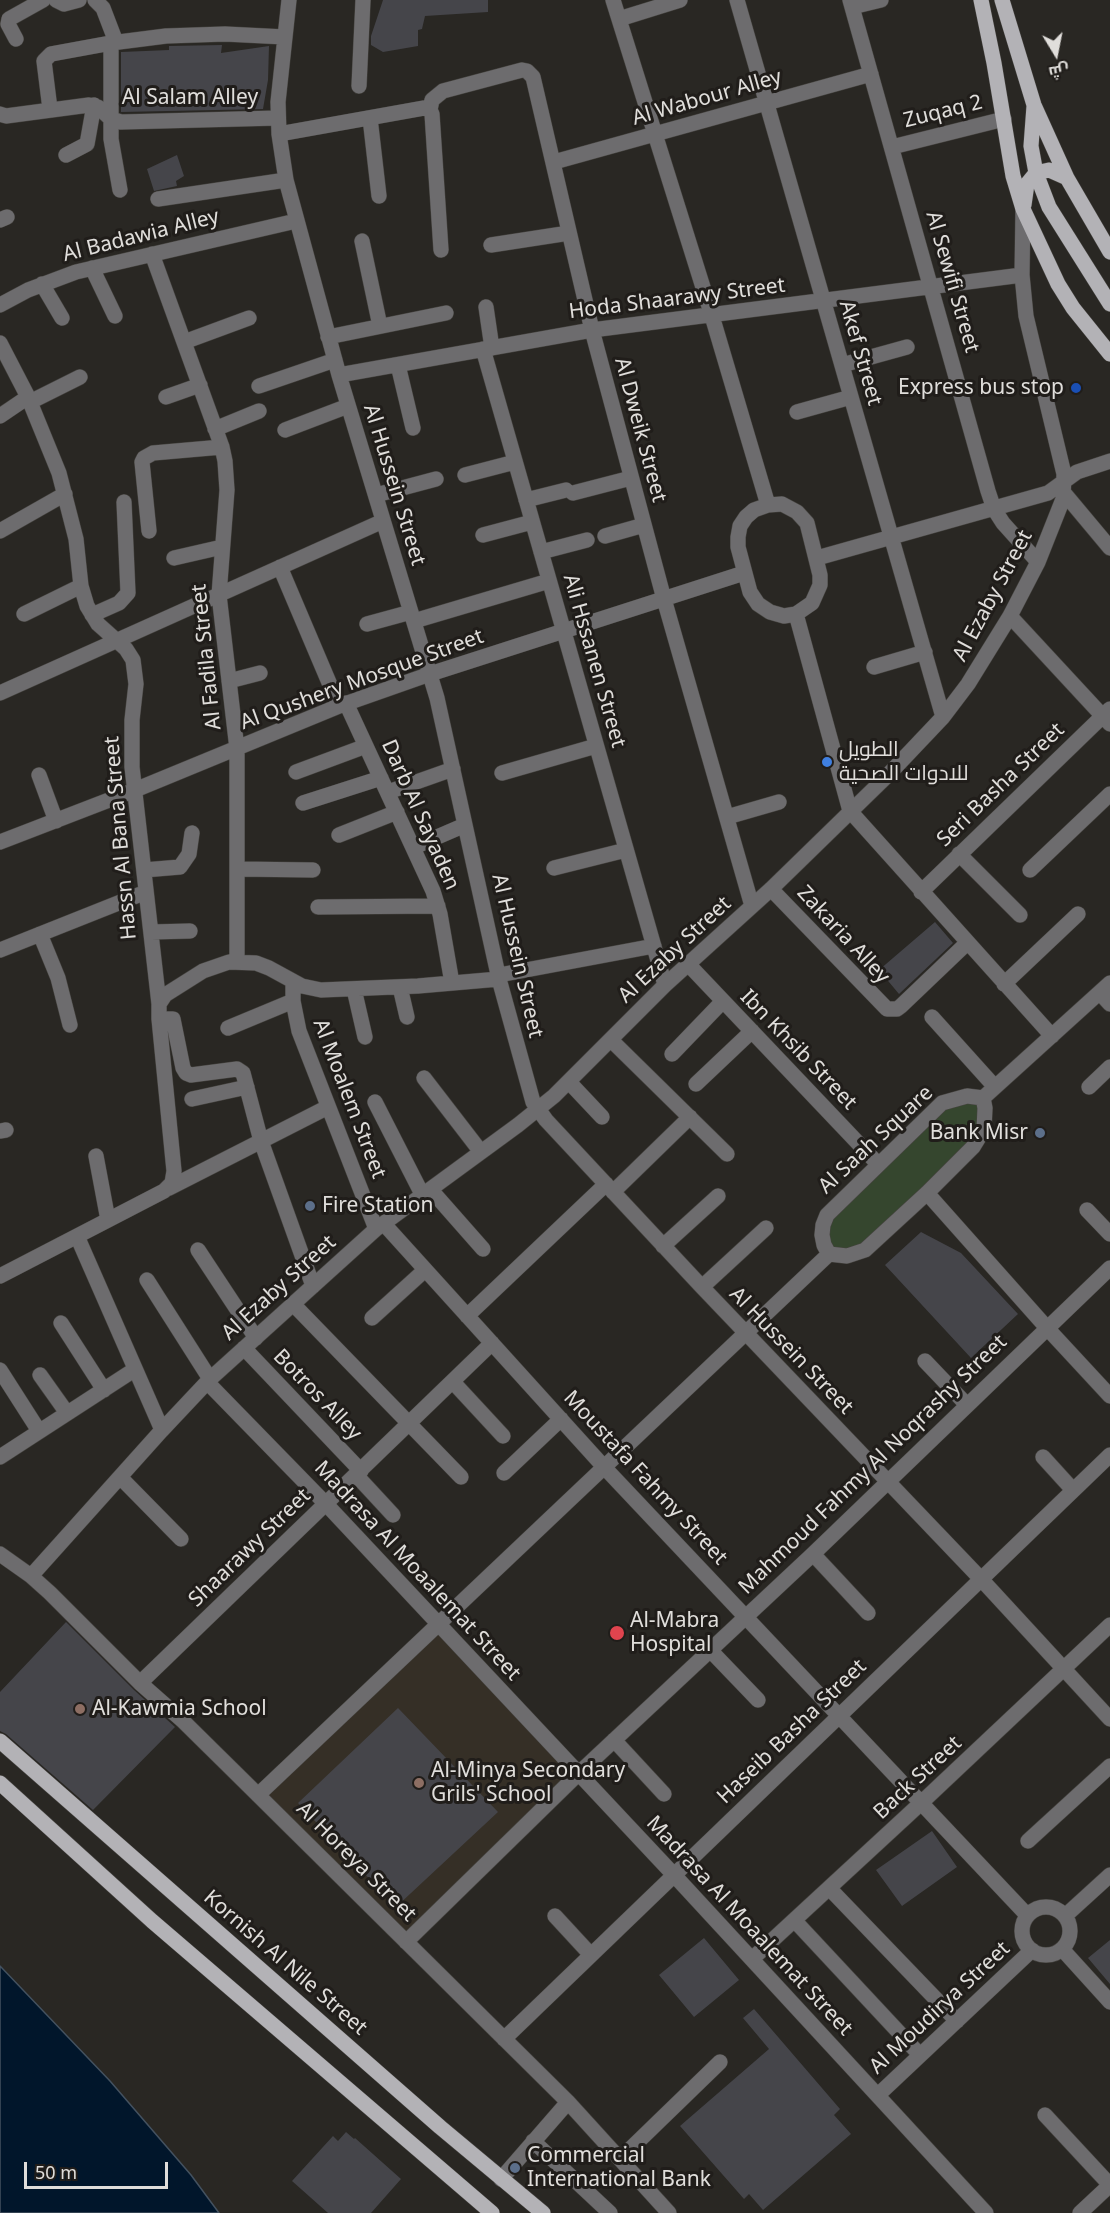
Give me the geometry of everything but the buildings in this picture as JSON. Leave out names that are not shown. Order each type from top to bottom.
[{"type":"main road","points":[[981,0],[1013,176],[1023,209],[1058,284],[1073,308],[1110,354]]},
{"type":"main road","points":[[1002,0],[1034,105],[1067,178],[1110,252]]},
{"type":"main road","points":[[1034,105],[1031,146],[1036,173],[1049,207],[1110,304]]},
{"type":"main road","points":[[1023,209],[1028,184],[1036,173],[1049,170],[1067,178]]},
{"type":"main road","name":"Kornish Al Nile Street","points":[[0,1742],[501,2179],[543,2213]]},
{"type":"main road","points":[[0,1783],[152,1921],[492,2213]]},
{"type":"street","points":[[16,39],[8,24],[9,20],[43,0]]},
{"type":"street","points":[[56,0],[64,4],[79,0]]},
{"type":"street","points":[[95,0],[103,8],[113,43],[111,139],[120,190]]},
{"type":"street","name":"Al Hussein Street","points":[[288,0],[278,126],[286,180],[348,406],[430,674],[499,977],[529,1093],[538,1110],[663,1246],[981,1579],[1110,1719]]},
{"type":"street","points":[[359,86],[363,0]]},
{"type":"street","points":[[613,0],[712,316],[768,505]]},
{"type":"street","points":[[619,19],[680,0]]},
{"type":"street","name":"Akef Street","points":[[738,0],[943,717]]},
{"type":"street","points":[[851,4],[881,0]]},
{"type":"street","name":"Al Sewifi Street","points":[[851,4],[994,509],[1038,562]]},
{"type":"street","points":[[50,109],[44,61],[51,54],[113,43],[196,34],[285,37]]},
{"type":"street","name":"Al Dweik Street","points":[[430,110],[432,100],[443,91],[522,70],[527,71],[533,77],[592,330],[664,599],[752,906]]},
{"type":"street","name":"Al Wabour Alley","points":[[554,162],[871,74]]},
{"type":"street","points":[[66,155],[87,144],[94,105]]},
{"type":"street","name":"Al Salam Alley","points":[[0,114],[6,116],[94,105],[111,119],[121,122],[278,126],[370,118],[424,108],[430,110]]},
{"type":"street","points":[[430,110],[441,250]]},
{"type":"street","points":[[370,118],[379,196]]},
{"type":"street","name":"Zuqaq 2","points":[[892,147],[1004,119]]},
{"type":"street","points":[[158,199],[286,180]]},
{"type":"street","points":[[1023,209],[1022,275],[1026,316],[1064,487],[1110,548]]},
{"type":"street","name":"Al Badawia Alley","points":[[0,305],[42,284],[92,268],[296,221]]},
{"type":"street","points":[[491,245],[569,233]]},
{"type":"street","points":[[362,241],[380,326]]},
{"type":"street","name":"Al Fadila Street","points":[[152,254],[222,447],[227,490],[219,595],[237,749],[237,961]]},
{"type":"street","points":[[92,268],[115,316]]},
{"type":"street","name":"Hoda Shaarawy Street","points":[[260,386],[337,368],[398,365],[592,330],[1022,275]]},
{"type":"street","points":[[42,284],[62,318]]},
{"type":"street","name":"Ali Hssanen Street","points":[[486,307],[488,349],[515,462],[665,985]]},
{"type":"street","points":[[328,337],[446,313]]},
{"type":"street","points":[[184,342],[249,318]]},
{"type":"street","name":"Hassn Al Bana Street","points":[[0,343],[29,400],[55,462],[75,539],[81,586],[92,615],[98,624],[126,649],[133,660],[136,672],[131,743],[174,1171],[169,1188]]},
{"type":"street","points":[[842,365],[907,347]]},
{"type":"street","points":[[398,365],[412,428]]},
{"type":"street","points":[[0,416],[80,377]]},
{"type":"street","points":[[166,397],[200,385]]},
{"type":"street","points":[[797,412],[851,397]]},
{"type":"street","points":[[285,430],[348,406]]},
{"type":"street","points":[[215,429],[259,411]]},
{"type":"street","points":[[149,531],[142,462],[146,455],[222,447]]},
{"type":"street","points":[[817,558],[1048,493],[1064,487],[1077,472],[1110,461]]},
{"type":"street","points":[[465,475],[515,462]]},
{"type":"street","points":[[526,500],[632,478]]},
{"type":"street","points":[[376,495],[436,479]]},
{"type":"street","name":"Al Ezaby Street","points":[[31,1576],[208,1381],[380,1226],[538,1110],[665,985],[771,889],[888,775],[943,717],[969,684],[1010,616],[1038,562],[1060,510],[1064,487]]},
{"type":"street","points":[[0,531],[65,494]]},
{"type":"street","points":[[92,615],[119,603],[128,592],[124,502]]},
{"type":"street","points":[[782,504],[791,507],[802,517],[810,530],[817,558],[820,575],[817,594],[805,610],[783,616],[770,612],[758,604],[750,592],[738,547],[740,526],[754,510],[768,505],[782,504]]},
{"type":"street","points":[[0,693],[383,521]]},
{"type":"street","points":[[483,535],[532,522]]},
{"type":"street","points":[[604,536],[644,525]]},
{"type":"street","points":[[541,552],[587,540]]},
{"type":"street","points":[[174,558],[222,547]]},
{"type":"street","name":"Darb Al Sayaden","points":[[280,567],[343,705],[366,746],[414,847],[438,906],[452,983]]},
{"type":"street","name":"Al Qushery Mosque Street","points":[[0,842],[343,705],[430,674],[744,573]]},
{"type":"street","points":[[367,624],[413,616],[549,581]]},
{"type":"street","points":[[24,614],[81,586]]},
{"type":"street","points":[[796,614],[850,811],[1052,1036]]},
{"type":"street","points":[[1010,616],[1108,716]]},
{"type":"street","points":[[874,667],[924,652]]},
{"type":"street","points":[[229,681],[260,673]]},
{"type":"street","name":"Seri Basha Street","points":[[921,892],[1108,716]]},
{"type":"street","points":[[296,772],[366,746]]},
{"type":"street","points":[[502,774],[596,746]]},
{"type":"street","points":[[388,792],[453,769]]},
{"type":"street","points":[[39,775],[56,820]]},
{"type":"street","points":[[303,803],[381,778]]},
{"type":"street","points":[[1030,870],[1110,794]]},
{"type":"street","points":[[727,817],[779,802]]},
{"type":"street","points":[[339,835],[397,812]]},
{"type":"street","points":[[414,847],[465,825]]},
{"type":"street","points":[[144,870],[180,867],[189,854],[192,833]]},
{"type":"street","points":[[554,868],[627,850]]},
{"type":"street","points":[[959,854],[1020,915]]},
{"type":"street","points":[[237,868],[313,870]]},
{"type":"street","name":"Zakaria Alley","points":[[771,889],[887,1009],[897,1009],[901,1006],[967,943]]},
{"type":"street","points":[[0,950],[146,892]]},
{"type":"street","points":[[318,907],[438,906]]},
{"type":"street","points":[[1004,984],[1078,914]]},
{"type":"street","points":[[151,932],[190,931]]},
{"type":"street","points":[[40,934],[58,978],[70,1025]]},
{"type":"street","points":[[313,1286],[261,1141],[243,1073],[240,1070],[191,1075],[186,1073],[183,1068],[174,1020],[159,1011],[165,995],[203,970],[237,961],[256,963],[293,982],[321,990],[354,989],[452,983],[499,977],[654,946]]},
{"type":"street","name":"Ibn Khsib Street","points":[[688,964],[878,1164]]},
{"type":"street","name":"Al Moalem Street","points":[[293,982],[293,1001],[299,1031],[328,1107],[380,1226]]},
{"type":"street","points":[[400,987],[407,1017]]},
{"type":"street","points":[[354,989],[365,1037]]},
{"type":"street","points":[[258,1795],[829,1254],[847,1256],[865,1250],[927,1193],[979,1139],[986,1119],[983,1098],[1052,1036],[1107,993]]},
{"type":"street","points":[[228,1028],[293,1001]]},
{"type":"street","points":[[672,1054],[723,1001]]},
{"type":"street","points":[[932,1017],[995,1087]]},
{"type":"street","points":[[696,1084],[752,1031]]},
{"type":"street","points":[[611,1040],[727,1154]]},
{"type":"street","points":[[1089,1087],[1110,1067]]},
{"type":"street","points":[[424,1078],[481,1152]]},
{"type":"street","points":[[569,1082],[602,1117]]},
{"type":"street","points":[[192,1099],[247,1087]]},
{"type":"street","name":"Al Saah Square","points":[[829,1254],[822,1235],[827,1215],[942,1103],[967,1096],[983,1098]]},
{"type":"street","points":[[375,1102],[427,1192],[483,1249]]},
{"type":"street","points":[[0,1276],[328,1107]]},
{"type":"street","points":[[467,1316],[690,1117]]},
{"type":"street","points":[[96,1156],[108,1220]]},
{"type":"street","points":[[927,1193],[1110,1396]]},
{"type":"street","points":[[663,1246],[718,1196]]},
{"type":"street","points":[[1087,1210],[1110,1234]]},
{"type":"street","name":"Moustafa Fahmy Street","points":[[380,1226],[425,1270],[604,1467],[1027,1915]]},
{"type":"street","points":[[702,1287],[766,1228]]},
{"type":"street","points":[[77,1236],[162,1430]]},
{"type":"street","points":[[198,1250],[256,1338]]},
{"type":"street","name":"Mahmoud Fahmy Al Noqrashy Street","points":[[406,1942],[579,1773],[888,1483],[1110,1268]]},
{"type":"street","points":[[372,1318],[425,1270]]},
{"type":"street","name":"Madrasa Al Moaalemat Street","points":[[147,1280],[208,1381],[579,1773],[986,2213]]},
{"type":"street","points":[[293,1304],[460,1478]]},
{"type":"street","points":[[61,1323],[104,1390]]},
{"type":"street","name":"Shaarawy Street","points":[[140,1683],[492,1343]]},
{"type":"street","name":"Botros Alley","points":[[244,1348],[358,1473],[393,1515]]},
{"type":"street","points":[[925,1361],[967,1405]]},
{"type":"street","points":[[0,1370],[39,1431]]},
{"type":"street","points":[[0,1457],[134,1370]]},
{"type":"street","points":[[40,1375],[67,1413]]},
{"type":"street","points":[[453,1382],[503,1436]]},
{"type":"street","points":[[504,1473],[561,1419]]},
{"type":"street","name":"Haseib Basha Street","points":[[504,2039],[1110,1455]]},
{"type":"street","points":[[1043,1457],[1073,1490]]},
{"type":"street","points":[[120,1477],[181,1539]]},
{"type":"street","name":"Al Horeya Street","points":[[0,1554],[31,1576],[258,1795],[568,2102],[669,2213]]},
{"type":"street","points":[[813,1554],[868,1613]]},
{"type":"street","name":"Back Street","points":[[752,1959],[1110,1625]]},
{"type":"street","points":[[710,1650],[758,1700]]},
{"type":"street","points":[[614,1740],[664,1794]]},
{"type":"street","points":[[1028,1841],[1110,1766]]},
{"type":"street","points":[[1065,1916],[1110,1875]]},
{"type":"street","points":[[829,1888],[957,2021]]},
{"type":"street","points":[[1047,1906],[1060,1911],[1065,1916],[1069,1923],[1070,1937],[1062,1949],[1047,1955],[1032,1950],[1025,1943],[1022,1934],[1023,1924],[1027,1915],[1033,1910],[1047,1906]]},
{"type":"street","points":[[555,1916],[591,1955]]},
{"type":"street","points":[[795,1920],[920,2055]]},
{"type":"street","points":[[1062,1949],[1110,2002]]},
{"type":"street","name":"Al Moudirya Street","points":[[878,2096],[1032,1950]]},
{"type":"street","points":[[621,2158],[720,2062]]},
{"type":"street","points":[[501,2179],[568,2102]]},
{"type":"street","points":[[1045,2115],[1110,2185],[1080,2213]]},
{"type":"street","points":[[534,2141],[610,2213]]},
{"type":"shaded area","name":"Al-Minya Secondary Grils' School","points":[[439,1626],[576,1773],[406,1940],[261,1794]]},
{"type":"green space","points":[[954,1103],[979,1103],[980,1120],[969,1145],[859,1246],[847,1251],[834,1248],[828,1239],[829,1224],[835,1213],[944,1108]]},
{"type":"water","points":[[0,1966],[110,2081],[191,2175],[219,2213],[0,2213]]},
{"type":"place","name":"Express bus stop","points":[[1076,388]]},
{"type":"place","name":"الطويل للادوات الصحية","points":[[827,762]]},
{"type":"place","name":"Bank Misr","points":[[1040,1133]]},
{"type":"place","name":"Fire Station","points":[[310,1206]]},
{"type":"place","name":"Al-Mabra Hospital","points":[[617,1633]]},
{"type":"place","name":"Al-Kawmia School","points":[[80,1709]]},
{"type":"place","name":"Al-Minya Secondary Grils' School","points":[[419,1783]]},
{"type":"place","name":"Commercial International Bank","points":[[515,2168]]}]
